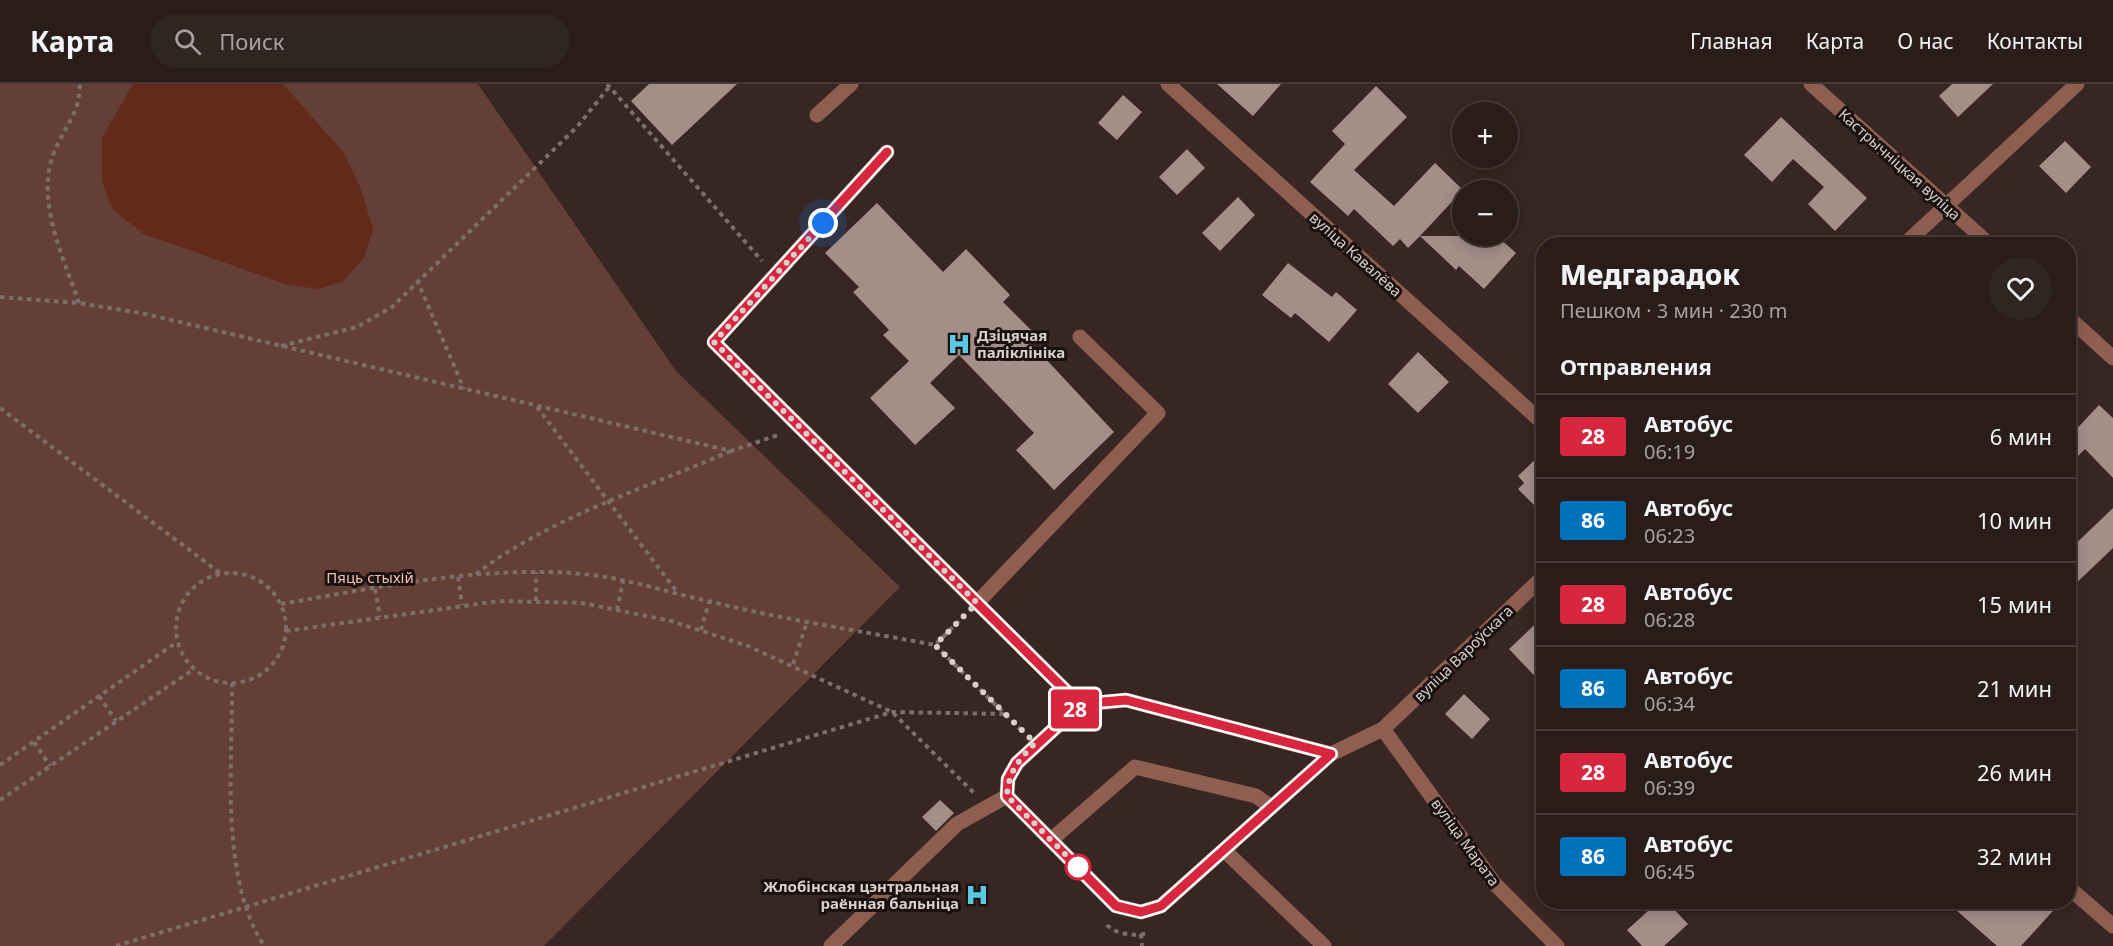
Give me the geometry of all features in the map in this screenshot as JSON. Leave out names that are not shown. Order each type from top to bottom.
[{"type":"street","points":[[817,115],[851,84]]},
{"type":"street","name":"вуліца Кавалёва","points":[[1168,84],[1536,417]]},
{"type":"street","name":"Кастрычніцкая вуліца","points":[[1811,84],[1981,237]]},
{"type":"street","points":[[1913,237],[2077,84]]},
{"type":"street","points":[[887,152],[714,342],[1080,705]]},
{"type":"street","points":[[2076,324],[2113,358]]},
{"type":"street","points":[[977,603],[1158,413],[1080,337]]},
{"type":"street","name":"вуліца Вароўскага","points":[[1007,796],[1116,906],[1141,912],[1161,906],[1331,754],[1383,729],[1536,584]]},
{"type":"street","points":[[831,946],[957,824],[1007,796],[1008,779],[1017,763],[1035,743],[1080,705],[1126,700],[1331,754]]},
{"type":"street","name":"вуліца Марата","points":[[1383,729],[1494,883],[1557,946]]},
{"type":"street","points":[[1051,840],[1135,767],[1256,796],[1271,807]]},
{"type":"street","points":[[1224,850],[1324,946]]},
{"type":"street","points":[[2076,894],[2113,926]]},
{"type":"path","points":[[78,303],[55,232],[49,200],[49,170],[57,142],[77,109],[80,84]]},
{"type":"path","points":[[277,346],[357,327],[392,306],[577,127],[608,85],[774,275]]},
{"type":"path","points":[[417,280],[464,390]]},
{"type":"path","points":[[0,297],[78,303],[141,313],[731,451]]},
{"type":"path","points":[[537,406],[678,593]]},
{"type":"path","points":[[0,408],[220,573]]},
{"type":"path","points":[[474,574],[501,555],[559,524],[731,451],[801,427]]},
{"type":"path","points":[[281,604],[474,574],[536,572],[585,574],[623,581],[709,602],[935,645],[1035,743]]},
{"type":"path","points":[[536,572],[536,601]]},
{"type":"path","points":[[220,573],[238,573],[256,578],[270,589],[281,604],[286,631],[283,647],[269,667],[248,681],[218,682],[194,669],[183,657],[177,642],[176,624],[185,598],[204,580],[220,573]]},
{"type":"path","points":[[458,576],[462,605]]},
{"type":"path","points":[[617,610],[623,581]]},
{"type":"path","points":[[375,588],[380,617]]},
{"type":"path","points":[[286,631],[462,605],[536,601],[582,603],[701,630],[793,664],[892,712],[988,807]]},
{"type":"path","points":[[701,630],[709,602]]},
{"type":"path","points":[[935,645],[977,603]]},
{"type":"path","points":[[793,664],[807,622]]},
{"type":"path","points":[[0,765],[177,642]]},
{"type":"path","points":[[0,800],[194,669]]},
{"type":"path","points":[[232,683],[233,836],[239,884],[246,908],[264,946]]},
{"type":"path","points":[[99,696],[116,721]]},
{"type":"path","points":[[116,946],[892,712],[1006,714]]},
{"type":"path","points":[[34,742],[50,766]]},
{"type":"path","points":[[1105,923],[1113,931],[1141,936],[1150,932]]},
{"type":"green space","name":"Пяць стыхій","points":[[0,84],[478,84],[676,371],[900,587],[544,946],[0,946]]},
{"type":"shaded area","points":[[133,84],[283,84],[344,153],[360,187],[373,229],[364,258],[343,281],[319,289],[288,285],[144,234],[113,210],[102,181],[102,138]]},
{"type":"building","points":[[649,84],[737,84],[672,145],[631,101]]},
{"type":"building","points":[[1217,84],[1281,84],[1253,116]]},
{"type":"building","points":[[1952,84],[1993,84],[1958,117],[1939,96]]},
{"type":"building","points":[[1376,86],[1407,117],[1354,170],[1394,206],[1435,163],[1453,180],[1452,202],[1408,248],[1400,239],[1393,246],[1354,209],[1348,216],[1310,182],[1345,144],[1332,131]]},
{"type":"building","points":[[1123,95],[1142,112],[1117,140],[1098,123]]},
{"type":"building","points":[[1781,117],[1867,198],[1835,231],[1808,204],[1824,187],[1793,159],[1772,182],[1744,155]]},
{"type":"building","points":[[2065,141],[2091,167],[2066,193],[2039,166]]},
{"type":"building","points":[[1187,149],[1205,168],[1177,195],[1159,177]]},
{"type":"building","points":[[1238,197],[1255,215],[1220,251],[1202,233]]},
{"type":"building","name":"Дзіцячая паліклініка","points":[[877,203],[943,272],[966,249],[1010,295],[1003,302],[1035,334],[1029,341],[1114,432],[1054,490],[1016,450],[1034,433],[959,355],[930,383],[955,408],[915,445],[870,398],[909,361],[883,335],[889,330],[853,292],[859,287],[825,253]]},
{"type":"building","points":[[1420,236],[1452,236],[1452,246],[1508,246],[1516,253],[1484,289],[1459,266],[1456,270]]},
{"type":"building","points":[[1288,263],[1332,297],[1336,292],[1357,310],[1329,342],[1295,313],[1291,318],[1262,295]]},
{"type":"building","points":[[1418,352],[1449,382],[1418,413],[1388,384]]},
{"type":"building","points":[[2099,405],[2113,418],[2113,478],[2085,449],[2076,458],[2076,429]]},
{"type":"building","points":[[1536,459],[1536,507],[1518,489],[1524,483],[1518,476]]},
{"type":"building","points":[[2113,508],[2113,548],[2076,583],[2076,543]]},
{"type":"building","points":[[1536,624],[1536,678],[1509,649]]},
{"type":"building","points":[[1464,694],[1490,719],[1472,739],[1445,714]]},
{"type":"building","points":[[940,800],[954,813],[936,831],[922,817]]},
{"type":"building","points":[[1650,909],[1674,909],[1688,924],[1664,946],[1642,946],[1627,930]]},
{"type":"building","points":[[1955,909],[2055,909],[2021,946],[1997,946]]},
{"type":"bus line","name":"28","points":[[887,152],[714,342],[1080,705],[1035,743],[1017,763],[1008,779],[1007,796],[1116,906],[1141,912],[1161,906],[1331,754],[1126,700],[1103,702]]},
{"type":"place","name":"Дзіцячая паліклініка","points":[[959,344]]},
{"type":"place","name":"Жлобінская цэнтральная раённая бальніца","points":[[977,895]]},
{"type":"route","points":[[823,223],[714,342],[977,603],[935,645],[1035,743],[1017,763],[1008,779],[1007,796],[1078,867]]}]
